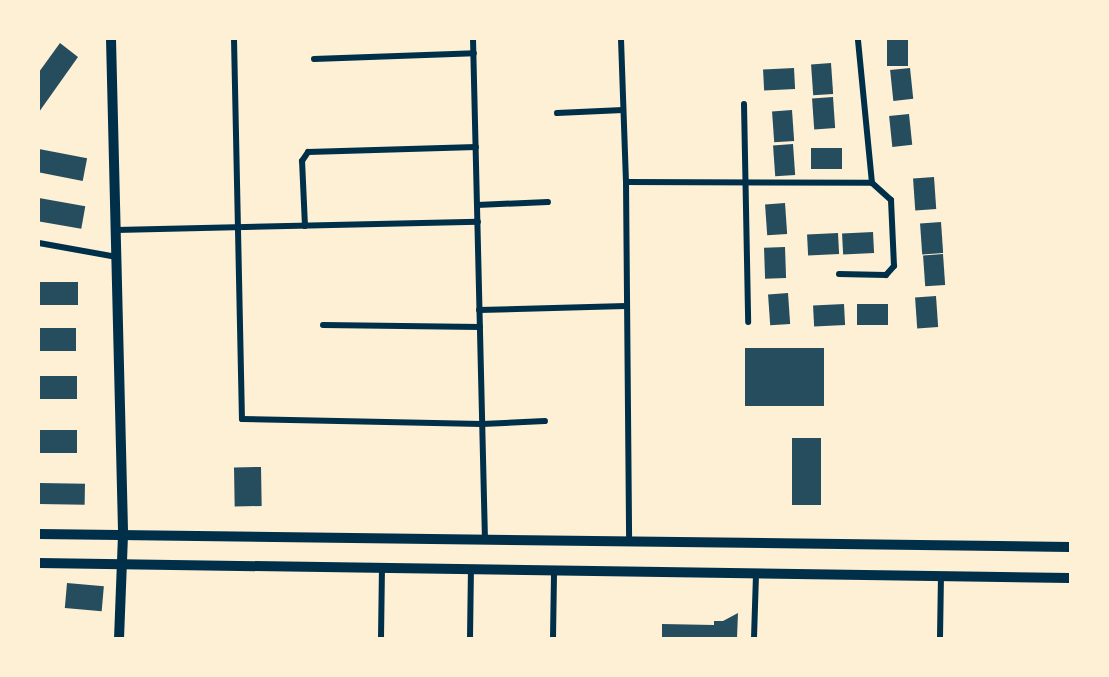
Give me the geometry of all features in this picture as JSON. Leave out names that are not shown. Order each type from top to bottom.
[{"type":"street","points":[[111,39],[123,535],[119,638]]},
{"type":"street","points":[[234,39],[242,420],[482,424],[545,421]]},
{"type":"street","points":[[473,39],[485,539]]},
{"type":"street","points":[[621,39],[626,182],[629,540]]},
{"type":"street","points":[[858,39],[872,183]]},
{"type":"street","points":[[314,59],[474,53]]},
{"type":"street","points":[[744,104],[748,322]]},
{"type":"street","points":[[557,113],[623,110]]},
{"type":"street","points":[[306,226],[302,161],[308,152],[476,147]]},
{"type":"street","points":[[626,182],[872,183],[891,200],[894,266],[885,275],[839,274]]},
{"type":"street","points":[[477,205],[548,202]]},
{"type":"street","points":[[116,230],[478,222]]},
{"type":"street","points":[[39,243],[117,257]]},
{"type":"street","points":[[479,310],[626,306]]},
{"type":"street","points":[[323,325],[480,327]]},
{"type":"street","points":[[39,534],[1070,547]]},
{"type":"street","points":[[39,563],[1070,578]]},
{"type":"street","points":[[381,638],[382,568]]},
{"type":"street","points":[[470,638],[471,570]]},
{"type":"street","points":[[553,638],[554,571]]},
{"type":"street","points":[[754,638],[756,574]]},
{"type":"street","points":[[940,638],[941,576]]},
{"type":"building","points":[[887,39],[908,39],[908,66],[887,66]]},
{"type":"building","points":[[60,43],[78,57],[39,112],[39,72]]},
{"type":"building","points":[[831,63],[833,94],[813,95],[811,64]]},
{"type":"building","points":[[794,68],[795,89],[764,91],[763,70]]},
{"type":"building","points":[[910,68],[913,99],[893,101],[890,70]]},
{"type":"building","points":[[833,97],[835,128],[814,129],[812,98]]},
{"type":"building","points":[[792,110],[794,141],[774,142],[772,111]]},
{"type":"building","points":[[909,114],[912,145],[892,147],[889,116]]},
{"type":"building","points":[[793,144],[795,175],[775,176],[773,145]]},
{"type":"building","points":[[811,148],[842,148],[842,169],[811,169]]},
{"type":"building","points":[[39,149],[87,158],[83,181],[39,172]]},
{"type":"building","points":[[934,177],[936,209],[915,210],[913,178]]},
{"type":"building","points":[[39,198],[85,206],[81,229],[39,221]]},
{"type":"building","points":[[785,203],[787,234],[767,235],[765,204]]},
{"type":"building","points":[[941,222],[943,253],[922,254],[920,223]]},
{"type":"building","points":[[873,232],[874,253],[843,255],[842,234]]},
{"type":"building","points":[[838,233],[839,254],[808,256],[807,235]]},
{"type":"building","points":[[785,247],[786,278],[765,279],[764,248]]},
{"type":"building","points":[[943,254],[945,285],[925,286],[923,255]]},
{"type":"building","points":[[39,282],[78,282],[78,305],[39,305]]},
{"type":"building","points":[[788,293],[790,324],[770,325],[768,294]]},
{"type":"building","points":[[936,296],[938,327],[917,328],[915,297]]},
{"type":"building","points":[[844,304],[845,325],[814,327],[813,306]]},
{"type":"building","points":[[857,304],[888,304],[888,325],[857,325]]},
{"type":"building","points":[[39,328],[76,328],[76,351],[39,351]]},
{"type":"building","points":[[745,348],[824,348],[824,406],[745,406]]},
{"type":"building","points":[[39,376],[77,376],[77,399],[39,399]]},
{"type":"building","points":[[39,430],[77,430],[77,453],[39,453]]},
{"type":"building","points":[[792,438],[821,438],[821,505],[792,505]]},
{"type":"building","points":[[234,467],[261,467],[262,506],[235,506]]},
{"type":"building","points":[[39,483],[85,484],[85,505],[39,504]]},
{"type":"building","points":[[67,583],[104,586],[102,611],[65,608]]},
{"type":"building","points":[[738,613],[737,638],[662,638],[662,624],[714,625],[714,621],[723,621]]}]
